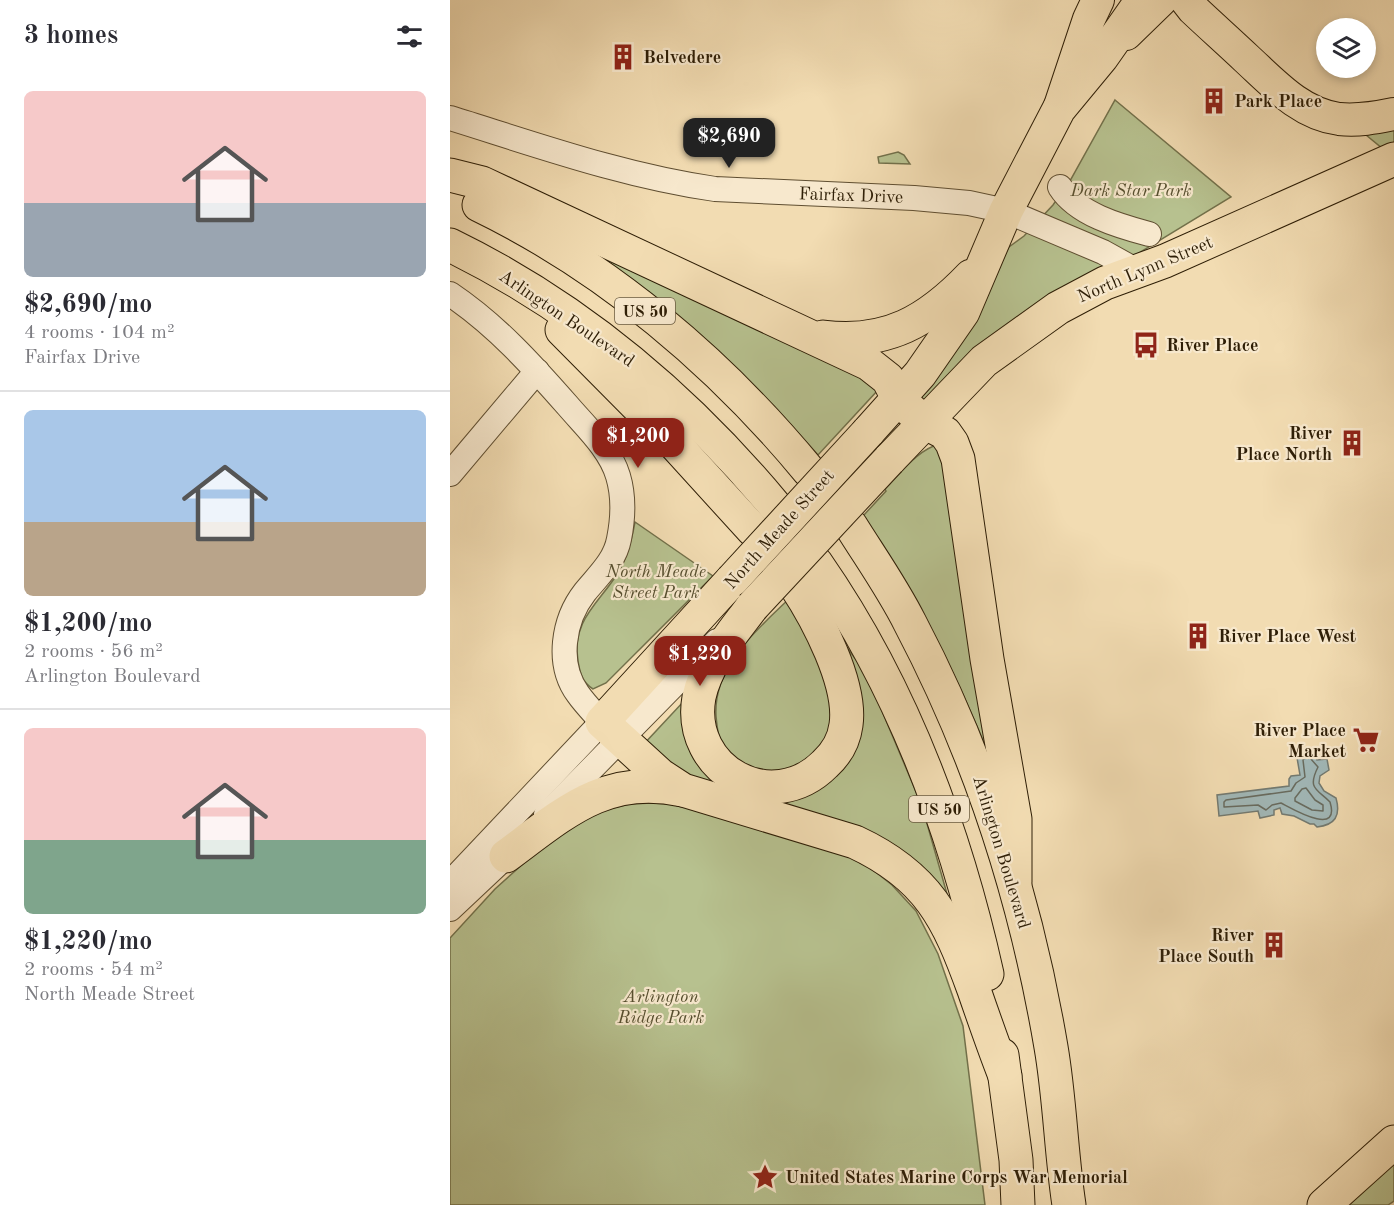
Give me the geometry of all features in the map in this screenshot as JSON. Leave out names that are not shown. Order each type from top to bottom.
[{"type":"highway","name":"North Meade Street","points":[[611,730],[732,580],[899,399],[928,364],[963,312],[1006,211],[1059,109],[1102,57],[1142,0]]},
{"type":"highway","name":"North Lynn Street","points":[[924,422],[984,361],[1042,318],[1091,289],[1139,272],[1394,159]]},
{"type":"highway","points":[[450,175],[482,183],[874,367],[888,379],[899,399],[924,422],[945,433],[956,452],[1015,819],[1015,882]]},
{"type":"highway","name":"US 50","points":[[450,190],[496,213],[558,249],[635,303],[736,390],[809,471]]},
{"type":"highway","name":"Arlington Boulevard","points":[[450,244],[500,271],[584,326],[641,369],[708,431],[775,506]]},
{"type":"highway","points":[[806,335],[861,338],[900,329],[937,308],[984,262]]},
{"type":"highway","points":[[500,271],[637,404],[753,530]]},
{"type":"highway","points":[[974,569],[977,512],[963,417],[964,410],[970,396],[1042,318]]},
{"type":"highway","name":"North Meade Street","points":[[752,607],[924,422]]},
{"type":"highway","name":"Arlington Boulevard","points":[[851,526],[904,611],[940,684],[981,781],[1015,882],[1032,948],[1052,1049],[1069,1205]]},
{"type":"highway","name":"US 50","points":[[752,607],[714,660],[705,681],[698,708],[701,735],[714,760],[724,770],[747,784],[761,787],[784,786],[809,777],[830,760],[842,741],[847,716],[844,693],[831,654],[814,615],[805,574],[848,612],[884,677],[912,739],[962,877],[994,1004],[1016,1160],[1018,1205]]},
{"type":"highway","points":[[611,730],[660,775],[683,790]]},
{"type":"highway","points":[[506,856],[565,813],[595,796],[641,786],[660,786],[683,790],[855,842],[876,852],[905,873],[933,901],[957,944],[1005,1076]]},
{"type":"highway","points":[[1324,1205],[1394,1142]]},
{"type":"main road","points":[[1059,109],[1089,19],[1098,0]]},
{"type":"main road","points":[[1102,57],[1161,0]]},
{"type":"main road","points":[[1189,4],[1284,93],[1311,111],[1338,119],[1354,120],[1368,120],[1394,114]]},
{"type":"main road","points":[[1311,1205],[1394,1122]]},
{"type":"street","name":"Fairfax Drive","points":[[450,118],[596,164],[689,185],[715,189],[941,200],[1006,211],[1103,252],[1139,272]]},
{"type":"street","points":[[1060,187],[1072,202],[1089,212],[1149,234]]},
{"type":"street","points":[[450,294],[492,324],[537,370],[606,452],[618,475],[622,509],[619,541],[606,567],[573,610],[565,640],[566,662],[574,687],[611,730]]},
{"type":"street","points":[[450,474],[537,370]]},
{"type":"street","name":"North Meade Street","points":[[450,883],[611,730],[752,607]]},
{"type":"street","name":"North Meade Street","points":[[450,909],[506,856],[611,730]]},
{"type":"green space","name":"Dark Star Park","points":[[1115,100],[1231,197],[1137,254],[926,409],[917,399],[984,297],[1009,247],[1024,236],[1053,205],[1071,179]]},
{"type":"green space","points":[[1389,110],[1394,113],[1394,158],[1366,135]]},
{"type":"green space","points":[[898,152],[904,155],[910,164],[879,163],[878,157]]},
{"type":"green space","points":[[596,254],[857,373],[878,390],[818,455],[774,406],[686,328]]},
{"type":"green space","points":[[940,444],[992,762],[934,635],[901,575],[863,516],[910,462],[924,451]]},
{"type":"green space","name":"North Meade Street Park","points":[[635,522],[713,576],[606,683],[593,689],[584,680],[580,669],[577,646],[579,634],[589,612],[622,565]]},
{"type":"green space","points":[[792,596],[824,659],[834,728],[799,770],[751,772],[722,744],[716,720],[717,698],[722,680],[740,649]]},
{"type":"green space","points":[[839,637],[866,673],[922,806],[953,915],[925,881],[681,779],[643,745],[684,701],[721,780],[837,773]]},
{"type":"green space","name":"Arlington Ridge Park","points":[[629,804],[679,805],[826,848],[864,863],[892,885],[916,911],[938,954],[963,1026],[985,1205],[450,1205],[450,938],[495,889],[543,846],[597,812]]},
{"type":"green space","points":[[1394,1162],[1394,1201],[1388,1205],[1347,1205]]},
{"type":"water","points":[[1315,750],[1317,760],[1327,759],[1329,770],[1320,776],[1319,783],[1324,791],[1336,798],[1338,810],[1332,822],[1317,827],[1294,816],[1282,814],[1280,808],[1274,810],[1274,815],[1260,818],[1258,811],[1219,816],[1217,795],[1289,786],[1291,776],[1300,775],[1296,752]]},
{"type":"place","name":"Belvedere","points":[[623,57]]},
{"type":"place","name":"Park Place","points":[[1214,101]]},
{"type":"place","name":"River Place","points":[[1146,345]]},
{"type":"place","name":"River Place North","points":[[1352,443]]},
{"type":"place","name":"River Place West","points":[[1198,636]]},
{"type":"place","name":"River Place Market","points":[[1366,740]]},
{"type":"place","name":"River Place South","points":[[1274,945]]},
{"type":"place","name":"United States Marine Corps War Memorial","points":[[765,1177]]}]
